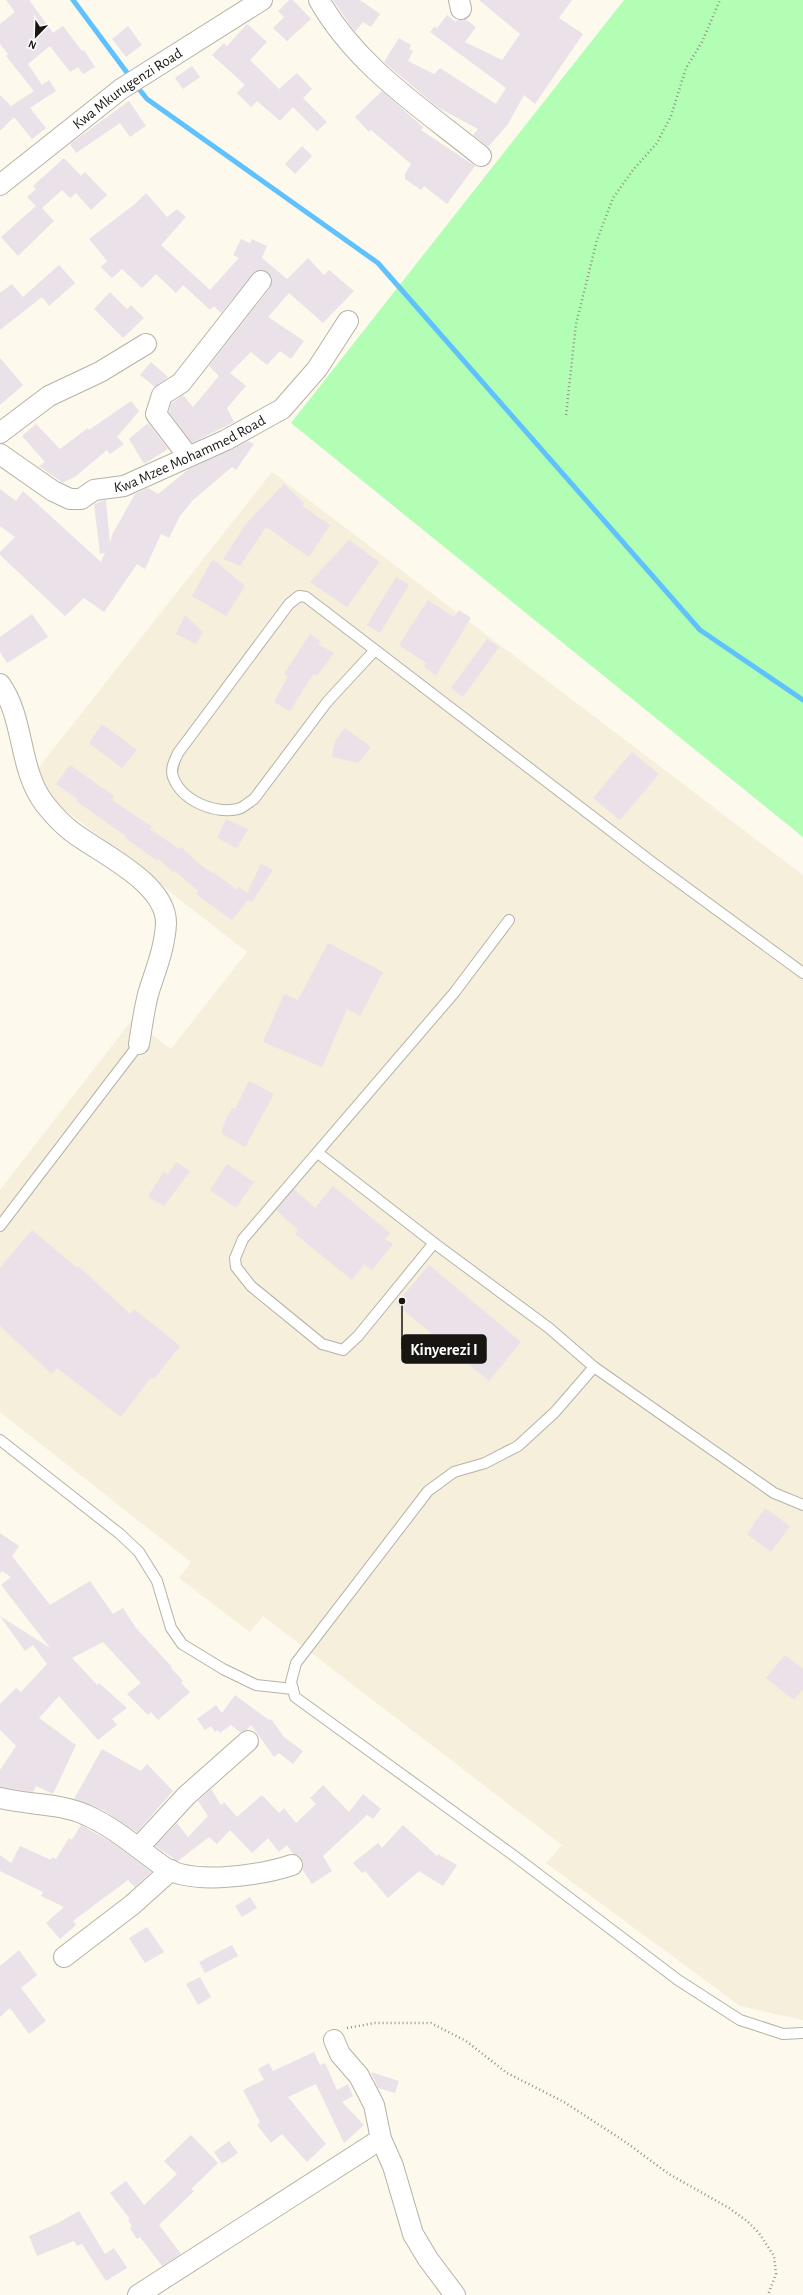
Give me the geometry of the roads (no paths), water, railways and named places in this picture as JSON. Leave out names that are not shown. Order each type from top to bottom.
[{"type":"street","points":[[319,0],[331,20],[366,63],[408,100],[444,126],[481,156]]},
{"type":"street","name":"Kwa Mkurugenzi Road","points":[[0,185],[121,89],[259,1]]},
{"type":"street","points":[[188,456],[156,414],[162,395],[181,383],[261,281]]},
{"type":"street","name":"Kwa Mzee Mohammed Road","points":[[0,454],[53,492],[70,499],[81,499],[94,490],[124,486],[226,440],[282,410],[317,369],[348,321]]},
{"type":"street","points":[[0,433],[49,396],[100,372],[146,344]]},
{"type":"street","points":[[0,684],[11,703],[30,778],[44,802],[71,831],[104,852],[148,886],[163,906],[166,923],[160,962],[149,992],[139,1044]]},
{"type":"street","points":[[139,1847],[186,1796],[248,1741]]},
{"type":"street","points":[[0,1798],[79,1812],[109,1826],[171,1870],[191,1875],[216,1876],[270,1872],[292,1865]]},
{"type":"street","points":[[64,1957],[132,1905],[171,1870]]},
{"type":"street","points":[[334,2040],[340,2054],[359,2076],[374,2105],[381,2138],[393,2166],[413,2234],[428,2259],[455,2295]]},
{"type":"street","points":[[138,2295],[381,2138]]},
{"type":"lane","points":[[375,650],[327,702],[254,798],[240,809],[210,808],[196,802],[182,791],[172,776],[172,765],[178,753],[289,604],[298,596],[306,597],[653,863],[803,973]]},
{"type":"lane","points":[[434,1243],[358,1336],[343,1350],[322,1344],[251,1286],[236,1267],[235,1258],[243,1239],[454,993],[509,920]]},
{"type":"lane","points":[[0,1226],[139,1044]]},
{"type":"lane","points":[[318,1153],[434,1243],[549,1328],[594,1367],[774,1493],[803,1506]]},
{"type":"lane","points":[[594,1367],[555,1412],[518,1446],[485,1463],[454,1472],[428,1491],[296,1663],[291,1682],[295,1697],[513,1855],[678,1980],[740,2020],[783,2034],[803,2032]]},
{"type":"lane","points":[[0,1440],[98,1516],[140,1552],[156,1581],[171,1628],[182,1644],[223,1669],[256,1685],[293,1689]]},
{"type":"waterway","points":[[73,0],[131,78]]},
{"type":"waterway","points":[[135,84],[147,99],[378,263],[700,630],[803,700]]},
{"type":"place","name":"Kinyerezi I","points":[[402,1301]]}]
